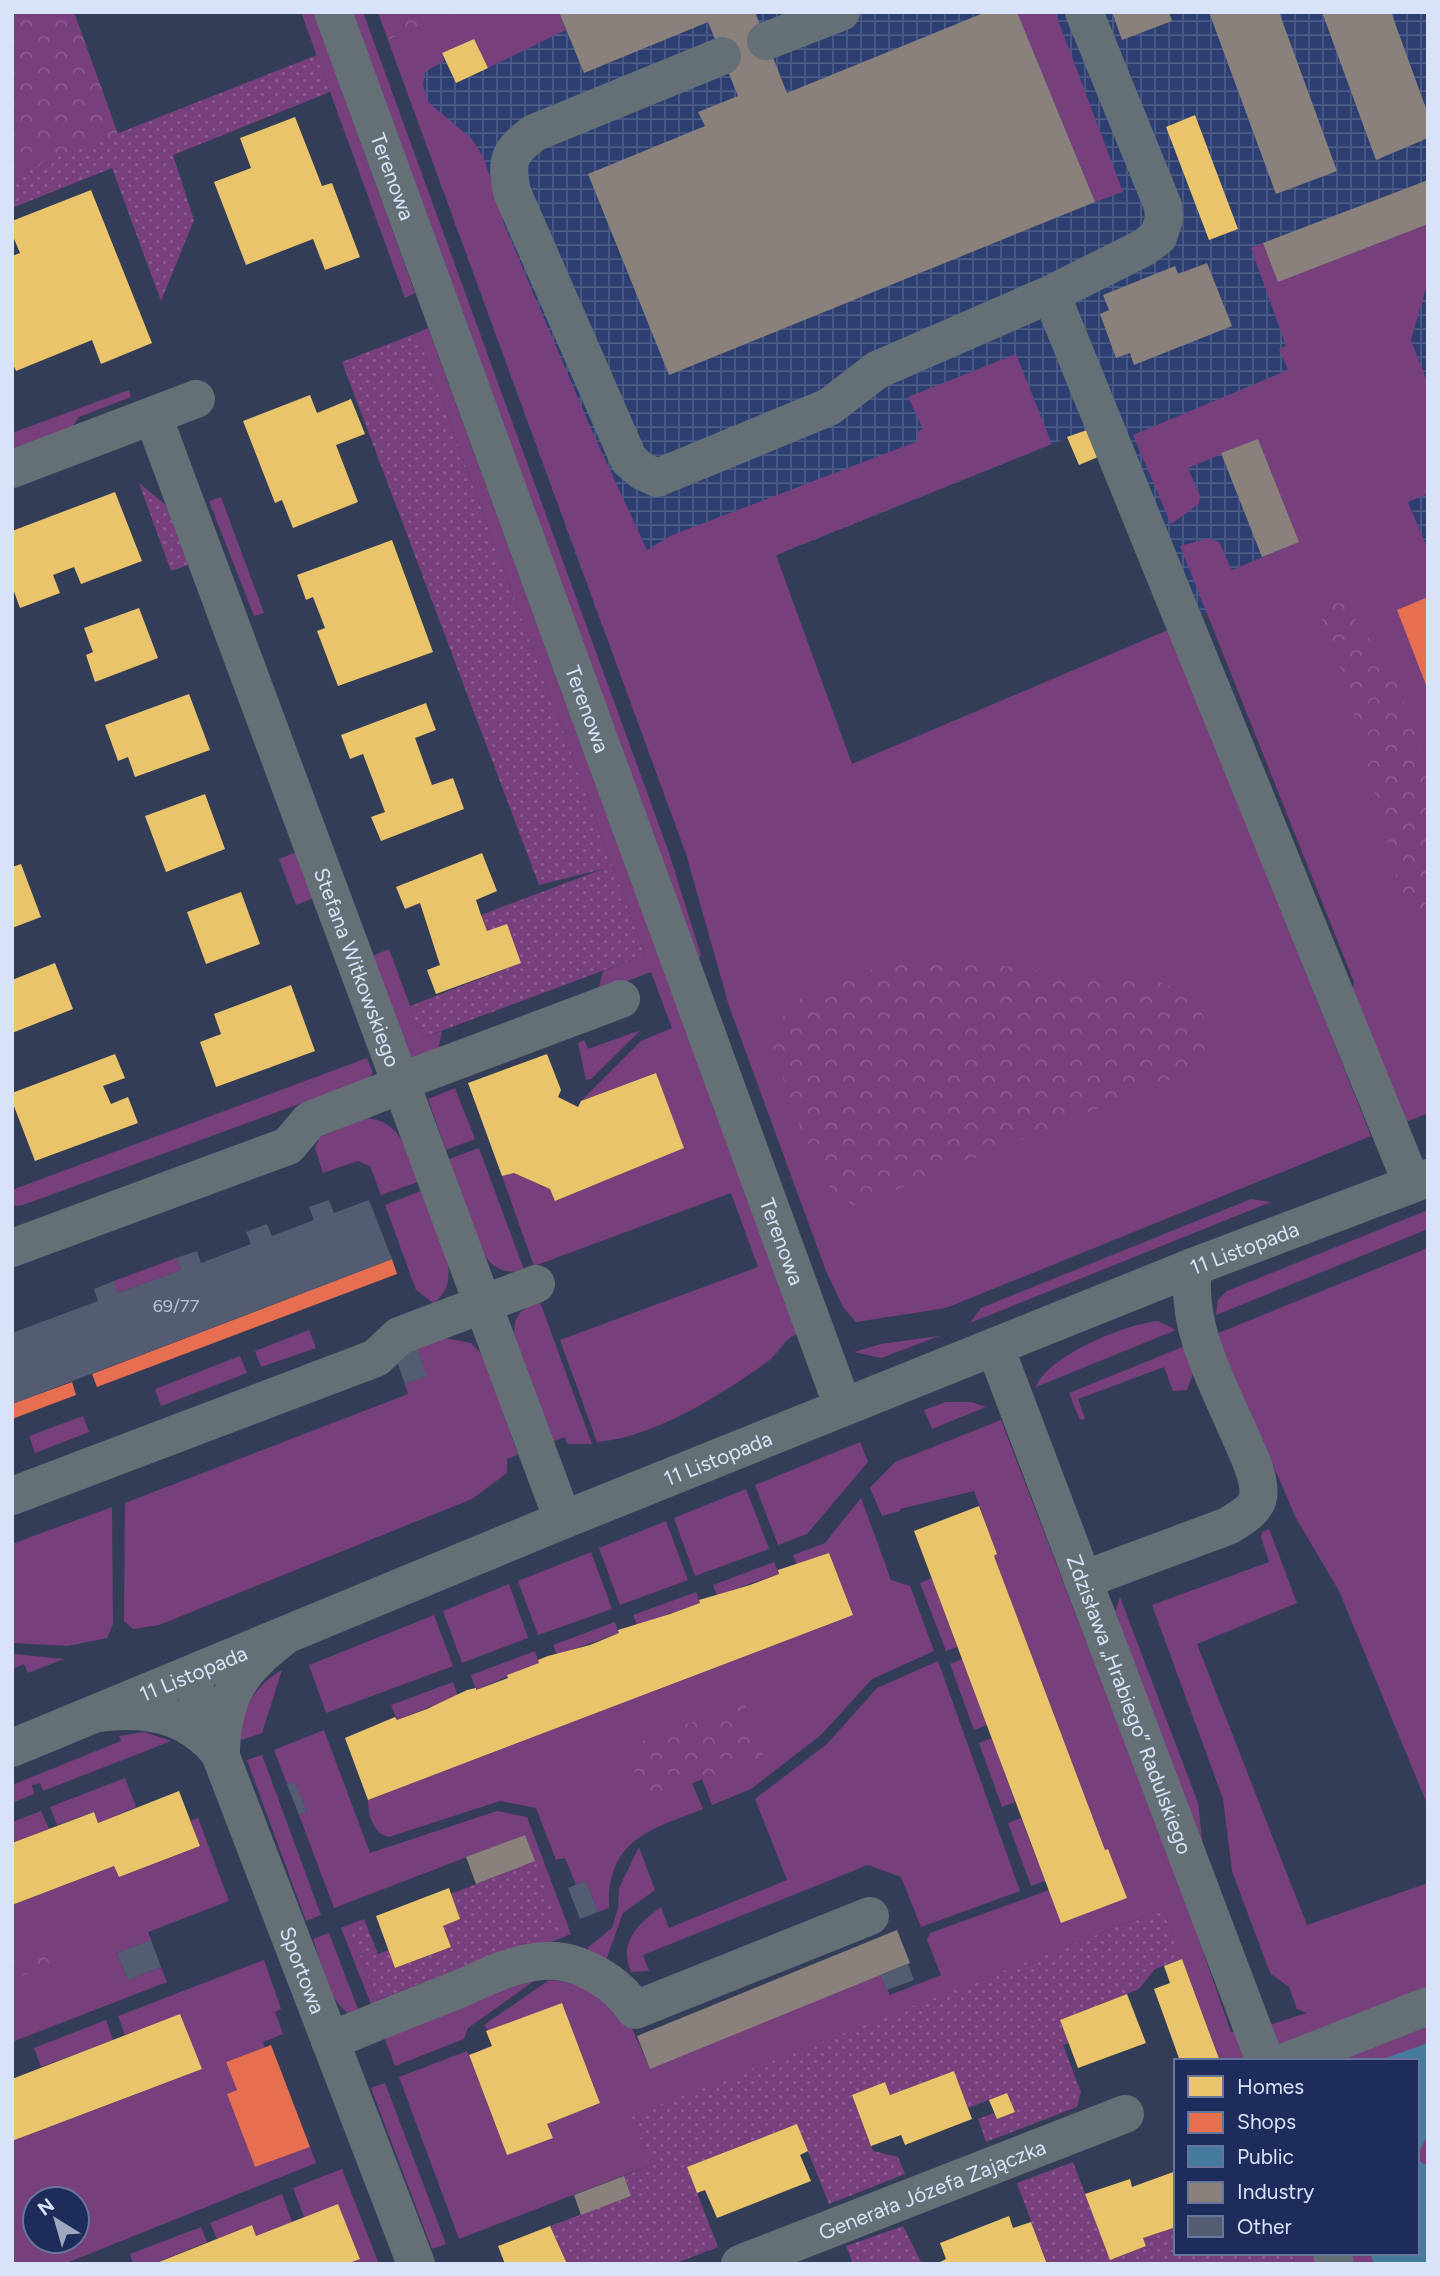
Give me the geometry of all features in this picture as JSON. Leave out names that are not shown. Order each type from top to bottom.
[{"type":"main road","name":"11 Listopada","points":[[12,1748],[843,1407],[1193,1267],[1420,1181]]},
{"type":"street","name":"Terenowa","points":[[333,12],[843,1407]]},
{"type":"street","points":[[766,41],[841,12]]},
{"type":"street","points":[[722,56],[534,133],[515,147],[508,161],[512,192],[629,460],[642,471],[657,478],[829,407],[877,370],[1051,294],[1143,248],[1158,237],[1164,219],[1163,206],[1084,12]]},
{"type":"street","points":[[1051,294],[1420,1181]]},
{"type":"street","points":[[12,469],[196,399]]},
{"type":"street","name":"Stefana Witkowskiego","points":[[153,416],[563,1520]]},
{"type":"street","points":[[12,1248],[288,1146],[310,1120],[621,999]]},
{"type":"street","points":[[1083,1580],[1228,1526],[1248,1512],[1258,1497],[1252,1467],[1196,1330],[1190,1296],[1193,1267]]},
{"type":"street","points":[[12,1496],[376,1358],[399,1336],[536,1284]]},
{"type":"street","name":"Zdzisława „Hrabiego” Radulskiego","points":[[995,1347],[1264,2059]]},
{"type":"street","points":[[221,1755],[222,1725],[228,1699],[243,1673],[259,1656],[285,1636]]},
{"type":"street","name":"Sportowa","points":[[190,1676],[416,2264]]},
{"type":"street","points":[[99,1713],[125,1710],[155,1712],[177,1719],[209,1741],[221,1755]]},
{"type":"street","points":[[330,2040],[511,1968],[547,1960],[564,1963],[601,1978],[625,1996],[635,2010],[870,1916]]},
{"type":"street","points":[[1293,2059],[1428,2006]]},
{"type":"street","name":"Generała Józefa Zajączka","points":[[740,2264],[1125,2115]]},
{"type":"shaded area","points":[[457,12],[1428,12],[1428,602],[1208,613],[1170,629],[1087,430],[602,626],[388,40]]},
{"type":"green space","points":[[12,12],[74,12],[118,134],[12,175]]},
{"type":"green space","points":[[301,12],[313,12],[327,50],[415,293],[405,298]]},
{"type":"green space","points":[[353,12],[363,12],[668,850],[701,955],[698,960]]},
{"type":"green space","points":[[378,12],[457,12],[388,40]]},
{"type":"green space","points":[[457,12],[559,12],[566,30],[488,68],[473,39],[442,53],[444,61],[425,72],[423,85],[428,102],[472,139],[484,158],[504,224],[592,431],[647,550],[670,536],[918,441],[917,432],[923,429],[908,397],[1016,354],[1052,444],[776,555],[852,764],[1170,629],[1371,1136],[946,1308],[856,1322],[843,1307],[826,1271],[729,1006],[686,854],[388,40]]},
{"type":"green space","points":[[1017,12],[1055,12],[1123,192],[1095,202]]},
{"type":"green space","points":[[317,55],[330,92],[173,155],[194,220],[161,301],[112,168],[12,208],[12,175]]},
{"type":"green space","points":[[1428,224],[1428,281],[1411,340],[1428,384],[1428,494],[1408,502],[1428,550],[1428,1113],[1404,1123],[1351,999],[1354,982],[1180,546],[1209,538],[1219,542],[1232,570],[1298,542],[1258,439],[1188,468],[1200,496],[1199,504],[1171,524],[1133,435],[1288,370],[1279,349],[1286,346],[1251,248],[1263,243],[1278,281]]},
{"type":"green space","points":[[428,328],[797,1334],[767,1362],[729,1388],[686,1412],[641,1432],[597,1442],[560,1340],[758,1267],[731,1193],[534,1266],[502,1176],[514,1173],[550,1189],[555,1201],[683,1148],[656,1073],[581,1101],[641,1041],[672,1028],[651,972],[598,992],[603,971],[645,955],[417,333]]},
{"type":"green space","points":[[417,333],[645,955],[422,1038],[410,1006],[520,963],[487,931],[481,915],[603,869],[539,885],[342,362]]},
{"type":"green space","points":[[129,390],[131,397],[79,417],[72,427],[12,449],[12,433]]},
{"type":"green space","points":[[139,483],[166,505],[188,565],[171,571]]},
{"type":"green space","points":[[221,497],[264,613],[254,616],[209,501]]},
{"type":"green space","points":[[1334,600],[1345,604],[1393,673],[1428,770],[1428,930],[1416,921],[1399,886],[1345,682],[1319,611]]},
{"type":"green space","points":[[299,851],[316,897],[296,905],[279,859]]},
{"type":"green space","points":[[389,949],[422,1038],[442,1031],[438,1051],[419,1059],[410,1057],[370,957]]},
{"type":"green space","points":[[907,960],[966,960],[1036,970],[1111,974],[1155,980],[1174,988],[1191,1000],[1207,1024],[1209,1048],[1201,1067],[855,1207],[830,1187],[796,1119],[774,1051],[773,1028],[804,995],[851,975]]},
{"type":"green space","points":[[641,1030],[591,1079],[586,1080],[578,1043],[584,1040],[588,1049]]},
{"type":"green space","points":[[367,1058],[373,1073],[367,1079],[23,1205],[12,1206],[12,1190]]},
{"type":"green space","points":[[455,1088],[475,1139],[446,1150],[428,1099]]},
{"type":"green space","points":[[365,1118],[377,1120],[395,1131],[406,1149],[418,1182],[381,1195],[370,1166],[357,1161],[323,1173],[315,1148],[320,1137]]},
{"type":"green space","points":[[479,1148],[524,1270],[505,1271],[493,1265],[483,1253],[472,1228],[449,1159]]},
{"type":"green space","points":[[421,1191],[440,1234],[448,1266],[448,1280],[443,1293],[433,1303],[416,1290],[385,1205]]},
{"type":"green space","points":[[1251,1199],[1271,1202],[970,1323],[981,1308]]},
{"type":"green space","points":[[1428,1210],[1428,1229],[1216,1315],[1218,1300],[1227,1291]]},
{"type":"green space","points":[[1428,1248],[1428,1806],[1339,1591],[1296,1518],[1216,1334]]},
{"type":"green space","points":[[176,1258],[181,1270],[118,1293],[114,1281]]},
{"type":"green space","points":[[540,1302],[592,1444],[567,1444],[565,1437],[552,1442],[514,1334],[517,1316]]},
{"type":"green space","points":[[1158,1321],[1176,1330],[1036,1387],[1055,1364],[1071,1353],[1127,1328]]},
{"type":"green space","points":[[309,1330],[316,1348],[261,1367],[255,1351]]},
{"type":"green space","points":[[939,1336],[881,1358],[854,1352],[881,1344]]},
{"type":"green space","points":[[445,1338],[471,1343],[483,1356],[518,1455],[507,1459],[507,1473],[472,1499],[159,1625],[133,1629],[124,1621],[125,1503],[408,1394],[405,1384],[426,1376],[417,1348]]},
{"type":"green space","points":[[1185,1346],[1194,1371],[1187,1390],[1173,1391],[1164,1367],[1078,1399],[1085,1419],[1080,1420],[1069,1393]]},
{"type":"green space","points":[[240,1356],[247,1373],[161,1406],[155,1389]]},
{"type":"green space","points":[[946,1402],[971,1402],[986,1407],[932,1429],[924,1410]]},
{"type":"green space","points":[[83,1416],[89,1432],[35,1453],[29,1436]]},
{"type":"green space","points":[[1001,1420],[1185,1900],[1231,2032],[1253,2030],[1307,2013],[1297,2009],[1289,1987],[1271,1974],[1267,1965],[1232,1871],[1223,1799],[1152,1605],[1269,1562],[1261,1537],[1262,1532],[1269,1529],[1297,1603],[1197,1644],[1307,1925],[1428,1883],[1428,2264],[1295,2264],[1292,2255],[1419,2255],[1419,2059],[1219,2059],[1163,1909],[632,2117],[651,2165],[459,2239],[399,2077],[467,2051],[507,2155],[552,2138],[547,2124],[600,2103],[562,2003],[489,2031],[484,2025],[549,1980],[574,1983],[624,2011],[650,2068],[880,1975],[890,1995],[941,1975],[927,1940],[930,1933],[1049,1890],[1105,1850],[994,1556],[997,1554],[974,1491],[882,1516],[870,1488],[895,1462]]},
{"type":"green space","points":[[860,1442],[868,1462],[807,1534],[778,1545],[755,1485]]},
{"type":"green space","points":[[746,1489],[769,1549],[695,1576],[674,1518]]},
{"type":"green space","points":[[861,1498],[891,1580],[910,1586],[934,1651],[872,1679],[821,1735],[751,1789],[712,1805],[702,1779],[692,1783],[703,1809],[649,1831],[635,1840],[615,1866],[610,1885],[609,1908],[598,1912],[586,1881],[576,1885],[565,1858],[556,1860],[536,1808],[500,1801],[389,1837],[375,1827],[368,1806],[368,1800],[852,1614],[829,1553],[797,1565],[793,1555],[825,1543]]},
{"type":"green space","points":[[112,1507],[113,1624],[107,1638],[68,1646],[12,1643],[12,1544]]},
{"type":"green space","points":[[666,1521],[688,1580],[620,1605],[599,1548]]},
{"type":"green space","points":[[591,1552],[612,1609],[538,1635],[518,1581]]},
{"type":"green space","points":[[774,1562],[779,1574],[717,1595],[713,1585]]},
{"type":"green space","points":[[932,1578],[957,1647],[946,1651],[920,1583]]},
{"type":"green space","points":[[509,1584],[528,1638],[462,1663],[443,1611]]},
{"type":"green space","points":[[696,1592],[700,1603],[637,1625],[633,1615]]},
{"type":"green space","points":[[1120,1597],[1198,1803],[1203,1847],[1115,1613]]},
{"type":"green space","points":[[434,1615],[453,1666],[326,1713],[309,1665]]},
{"type":"green space","points":[[615,1622],[619,1633],[557,1655],[553,1645]]},
{"type":"green space","points":[[535,1651],[539,1663],[476,1690],[471,1675]]},
{"type":"green space","points":[[14,1654],[64,1659],[28,1673],[24,1664],[12,1669]]},
{"type":"green space","points":[[962,1659],[987,1725],[974,1730],[950,1664]]},
{"type":"green space","points":[[938,1661],[1020,1891],[921,1927],[901,1877],[868,1865],[643,1955],[649,1971],[631,1972],[627,1952],[632,1935],[661,1907],[669,1928],[787,1880],[755,1799],[827,1744],[877,1688]]},
{"type":"green space","points":[[282,1670],[262,1733],[241,1740],[243,1718],[251,1699],[264,1683]]},
{"type":"green space","points":[[453,1682],[458,1696],[397,1720],[391,1705]]},
{"type":"green space","points":[[744,1703],[764,1756],[645,1801],[626,1747]]},
{"type":"green space","points":[[324,1730],[370,1853],[497,1811],[527,1817],[571,1934],[374,2012],[341,1928],[348,1925],[377,2000],[560,1930],[524,1835],[334,1908],[299,1815],[307,1812],[295,1782],[287,1784],[274,1750]]},
{"type":"green space","points":[[144,1732],[171,1741],[43,1791],[40,1783],[32,1785],[34,1794],[12,1803],[12,1785],[121,1741],[119,1736]]},
{"type":"green space","points":[[992,1738],[1015,1802],[1002,1807],[979,1743]]},
{"type":"green space","points":[[262,1755],[321,1915],[306,1921],[247,1760]]},
{"type":"green space","points":[[125,1778],[136,1807],[98,1823],[93,1812],[57,1825],[50,1807]]},
{"type":"green space","points":[[41,1811],[49,1829],[12,1843],[12,1822]]},
{"type":"green space","points":[[198,1818],[229,1901],[148,1932],[151,1940],[117,1953],[128,1980],[161,1967],[167,1982],[12,2042],[12,1905],[114,1866],[119,1877],[200,1846],[191,1821]]},
{"type":"green space","points":[[1021,1818],[1045,1881],[1031,1886],[1008,1823]]},
{"type":"green space","points":[[639,1847],[655,1890],[623,1913],[605,1963],[587,1948],[612,1928],[618,1908],[619,1888]]},
{"type":"green space","points":[[535,1861],[561,1930],[377,2000],[348,1925],[364,1919],[378,1954],[389,1950],[396,1968],[451,1947],[443,1926],[460,1919],[451,1894]]},
{"type":"green space","points":[[1163,1909],[1182,1959],[1155,1969],[1139,1989],[1060,2021],[1069,2043],[1063,2045],[1081,2092],[1077,2107],[986,2142],[978,2119],[994,2113],[997,2119],[1015,2112],[1007,2093],[968,2108],[954,2071],[890,2095],[884,2082],[852,2096],[873,2151],[898,2157],[905,2174],[829,2204],[797,2124],[687,2167],[718,2247],[674,2264],[567,2264],[550,2226],[631,2196],[624,2176],[651,2165],[631,2116]]},
{"type":"green space","points":[[329,1933],[361,2017],[350,2014],[342,2007],[324,1974],[313,1939]]},
{"type":"green space","points":[[43,1947],[50,1966],[12,1979],[12,1958]]},
{"type":"green space","points":[[264,1960],[281,2009],[275,2012],[283,2034],[263,2042],[265,2048],[226,2062],[237,2090],[227,2094],[255,2167],[310,2147],[316,2163],[91,2253],[91,2185],[21,2185],[21,2255],[86,2255],[64,2264],[12,2264],[12,2141],[202,2069],[180,2015],[125,2035],[118,2016]]},
{"type":"green space","points":[[537,1979],[468,2028],[464,2039],[395,2066],[382,2031],[505,1980]]},
{"type":"green space","points":[[106,2020],[113,2040],[41,2067],[34,2048]]},
{"type":"green space","points":[[385,2083],[446,2244],[432,2249],[371,2088]]},
{"type":"green space","points":[[1073,2162],[1110,2259],[1146,2246],[1143,2238],[1174,2228],[1174,2255],[1292,2255],[1295,2264],[1047,2264],[1017,2183]]},
{"type":"green space","points":[[342,2169],[379,2264],[346,2264],[360,2258],[338,2205],[304,2217],[293,2188]]},
{"type":"green space","points":[[282,2194],[292,2222],[256,2236],[252,2225],[217,2239],[210,2223]]},
{"type":"green space","points":[[903,2226],[922,2264],[853,2264],[846,2246]]},
{"type":"green space","points":[[201,2227],[207,2242],[153,2264],[133,2264],[130,2254]]},
{"type":"building: Homes","points":[[474,39],[488,68],[456,83],[442,53]]},
{"type":"building: Homes","points":[[1195,115],[1238,229],[1209,240],[1166,127]]},
{"type":"building: Homes","points":[[295,117],[322,186],[332,183],[360,257],[325,270],[313,239],[246,265],[214,182],[251,168],[240,138]]},
{"type":"building: Homes","points":[[91,190],[152,343],[101,364],[92,340],[16,371],[12,362],[12,256],[20,253],[12,234],[12,221]]},
{"type":"building: Homes","points":[[310,395],[317,413],[351,399],[365,434],[336,445],[358,502],[293,528],[282,500],[275,503],[243,421]]},
{"type":"building: Homes","points":[[1087,430],[1098,457],[1079,465],[1067,437]]},
{"type":"building: Homes","points":[[115,492],[142,561],[81,584],[74,567],[53,575],[60,593],[20,608],[12,586],[12,531]]},
{"type":"building: Homes","points":[[392,540],[433,652],[338,686],[317,631],[325,628],[313,597],[306,600],[297,575]]},
{"type":"building: Homes","points":[[139,608],[158,658],[95,682],[86,655],[93,652],[84,628]]},
{"type":"building: Homes","points":[[189,694],[210,750],[135,777],[128,757],[118,761],[105,725]]},
{"type":"building: Homes","points":[[426,703],[436,730],[415,738],[432,785],[453,778],[464,809],[381,841],[371,817],[385,812],[363,754],[350,759],[341,735]]},
{"type":"building: Homes","points":[[205,794],[225,849],[166,872],[145,816]]},
{"type":"building: Homes","points":[[482,853],[497,891],[476,900],[481,915],[487,931],[507,924],[521,963],[436,994],[427,970],[440,965],[420,903],[405,909],[396,887]]},
{"type":"building: Homes","points":[[21,864],[41,917],[12,928],[12,867]]},
{"type":"building: Homes","points":[[241,892],[260,944],[206,964],[187,912]]},
{"type":"building: Homes","points":[[55,963],[73,1009],[12,1033],[12,980]]},
{"type":"building: Homes","points":[[291,985],[315,1051],[216,1087],[200,1042],[221,1034],[214,1014]]},
{"type":"building: Homes","points":[[115,1054],[125,1078],[103,1086],[111,1104],[128,1097],[138,1123],[35,1161],[12,1101],[12,1093]]},
{"type":"building: Homes","points":[[547,1054],[561,1090],[558,1097],[578,1107],[581,1101],[656,1073],[684,1148],[555,1201],[550,1189],[514,1173],[502,1176],[468,1083]]},
{"type":"building: Homes","points":[[979,1506],[997,1554],[994,1556],[1105,1850],[1108,1849],[1127,1898],[1061,1923],[914,1531]]},
{"type":"building: Homes","points":[[829,1553],[853,1615],[368,1800],[345,1738],[395,1717],[397,1720],[427,1709],[467,1690],[476,1690],[508,1678],[507,1675],[539,1663],[538,1660],[548,1656],[590,1645],[619,1633],[618,1630],[700,1603],[699,1600],[750,1585],[779,1574],[778,1570]]},
{"type":"building: Homes","points":[[179,1791],[200,1846],[119,1877],[114,1866],[12,1905],[12,1843],[94,1812],[98,1823]]},
{"type":"building: Homes","points":[[449,1888],[460,1919],[443,1926],[451,1947],[395,1968],[376,1916]]},
{"type":"building: Homes","points":[[1182,1959],[1219,2059],[1179,2059],[1154,1989],[1170,1983],[1164,1966]]},
{"type":"building: Homes","points":[[1127,1994],[1146,2043],[1078,2068],[1060,2020]]},
{"type":"building: Homes","points":[[562,2003],[600,2103],[547,2124],[553,2138],[507,2155],[469,2055],[492,2046],[486,2031]]},
{"type":"building: Homes","points":[[180,2014],[202,2069],[12,2141],[12,2079]]},
{"type":"building: Homes","points":[[954,2071],[972,2119],[905,2145],[901,2135],[871,2146],[852,2095],[885,2082],[890,2095]]},
{"type":"building: Homes","points":[[1007,2093],[1015,2112],[997,2119],[989,2100]]},
{"type":"building: Homes","points":[[797,2124],[808,2151],[800,2155],[811,2181],[717,2218],[705,2190],[697,2193],[687,2167]]},
{"type":"building: Homes","points":[[1174,2172],[1174,2228],[1143,2238],[1146,2246],[1110,2260],[1085,2194],[1130,2179],[1132,2187]]},
{"type":"building: Homes","points":[[338,2204],[360,2259],[346,2264],[154,2264],[252,2225],[256,2236]]},
{"type":"building: Homes","points":[[1009,2216],[1013,2228],[1031,2222],[1047,2264],[936,2264],[946,2259],[940,2243]]},
{"type":"building: Homes","points":[[550,2226],[567,2264],[505,2264],[498,2246]]},
{"type":"building: Shops","points":[[1428,597],[1428,690],[1397,610]]},
{"type":"building: Shops","points":[[392,1259],[397,1274],[97,1387],[92,1374]]},
{"type":"building: Shops","points":[[72,1382],[76,1395],[12,1419],[12,1404]]},
{"type":"building: Shops","points":[[271,2045],[310,2147],[255,2167],[227,2094],[237,2090],[226,2062]]},
{"type":"building: Public","points":[[1428,2043],[1428,2135],[1419,2151],[1419,2059],[1383,2059]]},
{"type":"building: Public","points":[[1419,2161],[1428,2166],[1428,2264],[1374,2264],[1371,2255],[1419,2255]]},
{"type":"building: Industry","points":[[559,12],[755,12],[787,93],[986,12],[1017,12],[1095,202],[669,375],[588,174],[705,126],[698,112],[738,96],[708,22],[584,73]]},
{"type":"building: Industry","points":[[1112,12],[1169,12],[1172,21],[1122,40]]},
{"type":"building: Industry","points":[[1209,12],[1279,12],[1337,171],[1276,194]]},
{"type":"building: Industry","points":[[1322,12],[1391,12],[1428,114],[1428,138],[1376,160]]},
{"type":"building: Industry","points":[[1428,180],[1428,224],[1278,282],[1263,243]]},
{"type":"building: Industry","points":[[1207,263],[1232,326],[1134,365],[1130,353],[1116,358],[1100,314],[1109,310],[1103,295],[1175,266],[1178,274]]},
{"type":"building: Industry","points":[[1258,439],[1299,542],[1262,557],[1221,453]]},
{"type":"building: Industry","points":[[525,1835],[535,1861],[476,1884],[466,1857]]},
{"type":"building: Industry","points":[[897,1930],[910,1963],[650,2069],[637,2036]]},
{"type":"building: Industry","points":[[624,2176],[631,2196],[581,2215],[574,2195]]},
{"type":"building: Other","points":[[329,1200],[334,1213],[369,1200],[392,1259],[12,1404],[12,1333],[98,1301],[94,1289],[114,1281],[118,1293],[181,1270],[176,1258],[197,1251],[201,1263],[251,1244],[246,1232],[267,1224],[272,1236],[314,1220],[309,1207]]},
{"type":"building: Other","points":[[417,1348],[427,1376],[405,1384],[395,1356]]},
{"type":"building: Other","points":[[295,1782],[307,1812],[299,1815],[287,1784]]},
{"type":"building: Other","points":[[586,1881],[598,1912],[580,1919],[568,1888]]},
{"type":"building: Other","points":[[151,1940],[161,1967],[128,1980],[117,1953]]},
{"type":"building: Other","points":[[908,1964],[914,1980],[887,1990],[880,1975]]}]
